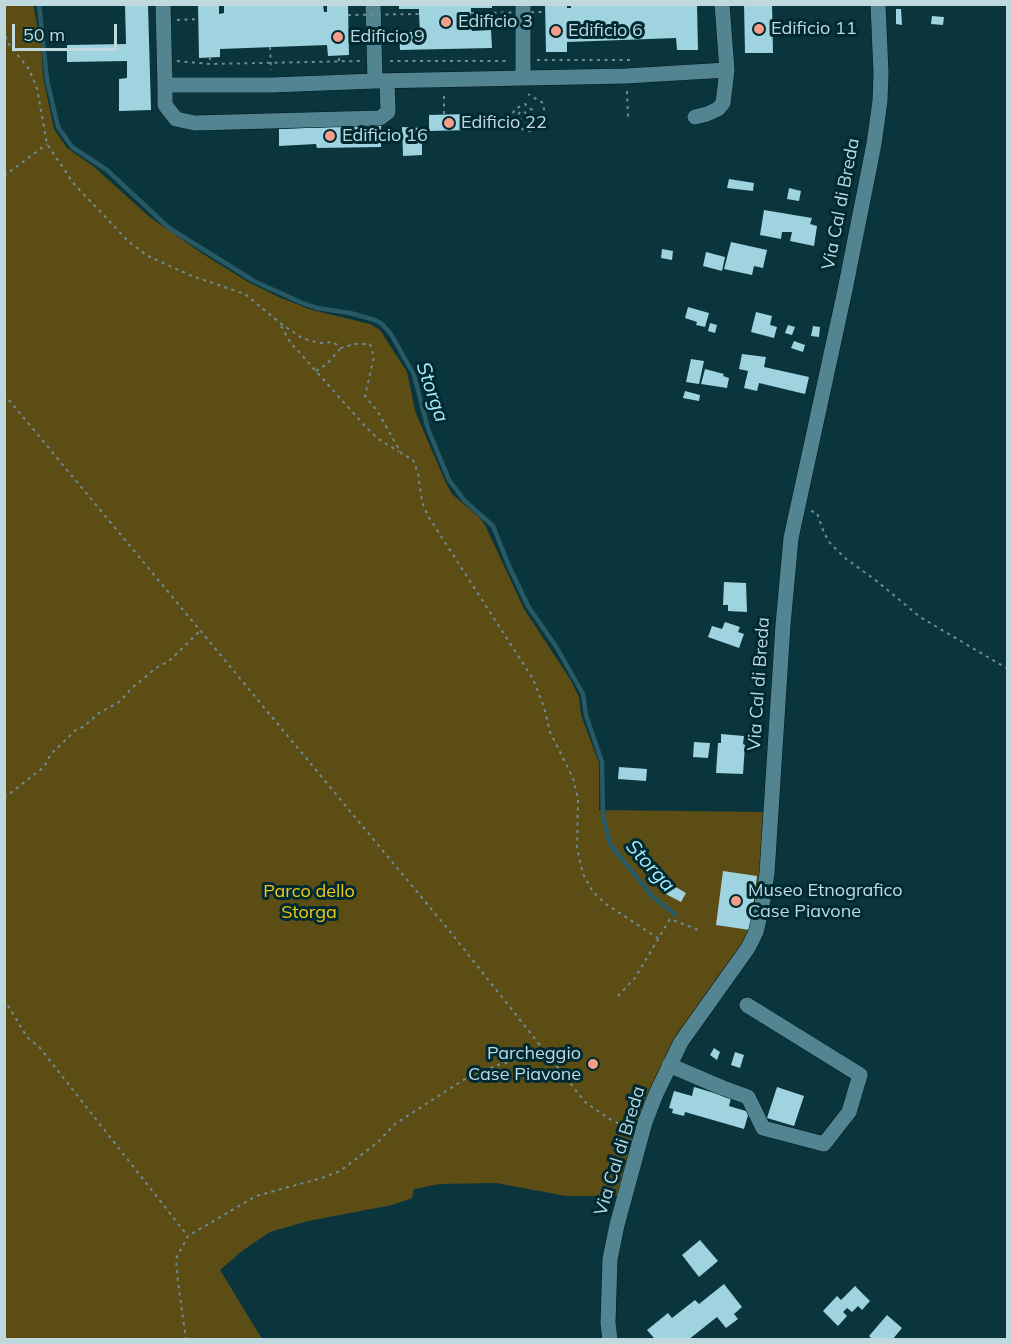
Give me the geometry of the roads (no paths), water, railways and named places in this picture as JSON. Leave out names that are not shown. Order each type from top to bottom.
[{"type":"street","points":[[163,12],[165,105],[176,119],[207,123],[380,118],[388,112],[375,62],[373,4]]},
{"type":"street","points":[[523,4],[523,78]]},
{"type":"street","points":[[695,117],[718,109],[723,103],[727,70],[722,4]]},
{"type":"street","name":"Via Cal di Breda","points":[[610,1340],[608,1323],[610,1259],[617,1225],[656,1094],[681,1042],[748,948],[756,932],[761,911],[767,873],[790,538],[873,144],[880,101],[881,73],[878,4]]},
{"type":"street","points":[[165,85],[272,85],[727,70]]},
{"type":"street","points":[[669,1065],[748,1096],[763,1128],[824,1144],[849,1112],[860,1075],[747,1005]]},
{"type":"waterway","name":"Storga","points":[[39,4],[47,80],[58,127],[72,147],[107,170],[169,228],[254,281],[317,308],[375,320],[391,334],[414,375],[428,429],[449,480],[465,501],[493,526],[528,606],[557,648],[583,694],[586,715],[602,762],[603,817],[610,844],[652,896],[676,915]]},
{"type":"place","name":"Edificio 3","points":[[446,22]]},
{"type":"place","name":"Edificio 11","points":[[759,29]]},
{"type":"place","name":"Edificio 6","points":[[556,31]]},
{"type":"place","name":"Edificio 9","points":[[338,37]]},
{"type":"place","name":"Edificio 22","points":[[449,123]]},
{"type":"place","name":"Edificio 16","points":[[330,136]]},
{"type":"place","name":"Museo Etnografico Case Piavone","points":[[736,901]]},
{"type":"place","name":"Parcheggio Case Piavone","points":[[593,1064]]},
{"type":"park label","name":"Parco dello Storga","points":[[309,902]]}]
